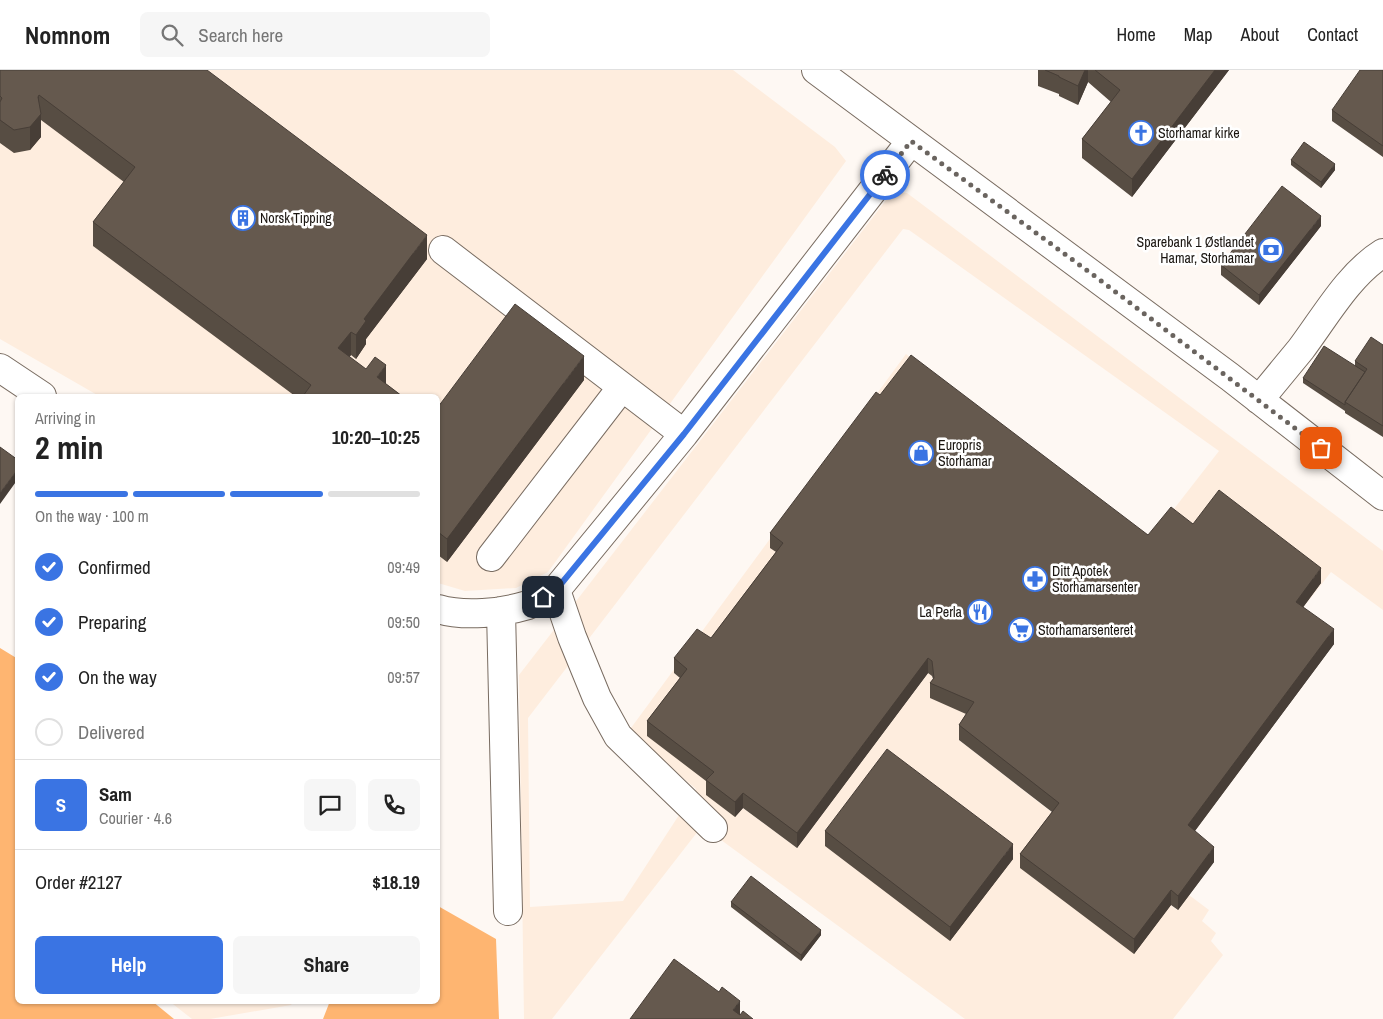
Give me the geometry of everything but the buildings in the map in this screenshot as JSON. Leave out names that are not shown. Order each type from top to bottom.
[{"type":"street","points":[[816,70],[1259,400],[1383,496]]},
{"type":"street","points":[[440,610],[475,613],[501,611],[529,604],[556,590],[684,434],[911,141]]},
{"type":"street","points":[[443,250],[684,434]]},
{"type":"street","points":[[1259,400],[1300,350],[1336,300],[1364,268],[1383,253]]},
{"type":"street","points":[[0,368],[39,394]]},
{"type":"street","points":[[491,557],[622,387]]},
{"type":"street","points":[[556,590],[572,637],[597,698],[618,736],[713,828]]},
{"type":"street","points":[[501,611],[508,911]]},
{"type":"shaded area","points":[[0,70],[733,70],[835,147],[846,161],[548,572],[516,588],[465,591],[440,584],[440,394],[96,394],[0,339]]},
{"type":"shaded area","points":[[896,192],[907,193],[1383,551],[1383,610],[1331,572],[1296,617],[1321,583],[1193,539],[1148,550],[783,558],[711,653],[674,673],[687,684],[714,787],[735,817],[743,808],[797,848],[928,673],[932,676],[934,693],[974,717],[959,740],[1177,910],[1189,895],[1209,910],[1202,921],[1216,933],[1211,941],[1223,955],[1173,1019],[965,1019],[702,826],[552,1019],[524,1019],[519,675],[887,199]],"holes":[[[903,229],[909,230],[1219,451],[1149,541],[906,354],[628,732],[696,789],[623,901],[530,907],[528,718]]]},
{"type":"shaded area","points":[[0,648],[15,657],[15,1004],[156,1004],[174,1019],[0,1019]]},
{"type":"shaded area","points":[[440,907],[496,939],[499,1019],[323,1019],[329,1004],[440,1004]]},
{"type":"shaded area","points":[[173,1004],[292,1004],[210,1019],[192,1019]]},
{"type":"way so far","points":[[885,175],[911,141],[1096,277],[1321,448]]},
{"type":"place","name":"Storhamar kirke","points":[[1141,133]]},
{"type":"place","name":"Norsk Tipping","points":[[243,218]]},
{"type":"place","name":"Sparebank 1 Østlandet Hamar, Storhamar","points":[[1271,250]]},
{"type":"place","name":"Europris Storhamar","points":[[921,453]]},
{"type":"place","name":"Ditt Apotek Storhamarsenter","points":[[1035,579]]},
{"type":"place","name":"La Perla","points":[[980,612]]},
{"type":"place","name":"Storhamarsenteret","points":[[1021,630]]},
{"type":"route","points":[[543,597],[556,590],[684,434],[885,175]]}]
